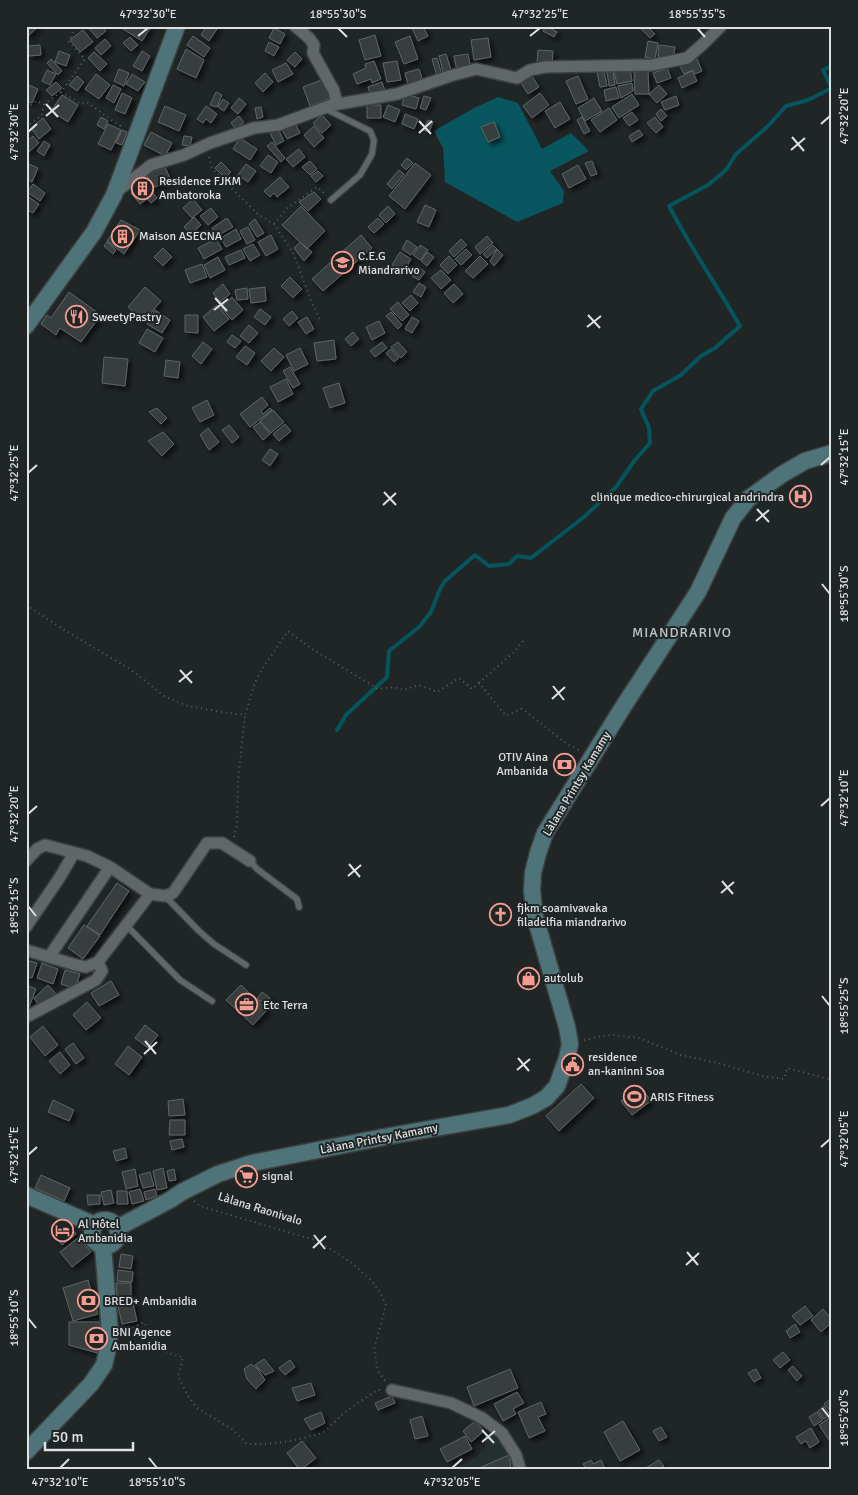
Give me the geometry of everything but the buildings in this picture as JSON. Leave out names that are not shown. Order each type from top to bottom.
[{"type":"street","points":[[26,326],[94,232],[114,195],[176,26]]},
{"type":"street","points":[[295,26],[310,38],[314,45],[312,53],[334,91],[337,104]]},
{"type":"street","points":[[114,195],[150,165],[184,155],[205,145],[254,128],[278,125],[337,104],[397,94],[476,69],[517,78],[530,70],[545,67],[652,65],[687,58],[721,26]]},
{"type":"street","name":"Làlana Printsy Kamamy","points":[[117,1228],[218,1174],[252,1163],[509,1115],[546,1098],[557,1086],[570,1044],[567,1027],[535,917],[532,891],[533,873],[545,833],[698,592],[733,518],[748,499],[781,475],[805,461],[832,454]]},
{"type":"street","points":[[26,861],[37,849],[45,845],[87,856],[110,867],[150,894],[165,896],[173,893],[207,843],[222,843],[250,861]]},
{"type":"street","points":[[26,927],[60,878],[74,853]]},
{"type":"street","points":[[49,957],[110,867]]},
{"type":"street","points":[[26,950],[76,965],[86,966],[98,962],[150,894]]},
{"type":"street","points":[[26,1015],[28,1016],[96,980],[102,971],[98,962]]},
{"type":"street","points":[[26,1195],[95,1225]]},
{"type":"street","points":[[105,1220],[117,1228],[118,1236],[112,1244],[103,1246],[98,1244],[93,1237],[95,1225],[105,1220]]},
{"type":"street","points":[[26,1452],[91,1384],[104,1365],[108,1352],[110,1333],[103,1246]]},
{"type":"street","points":[[392,1390],[451,1403],[482,1418],[502,1433],[516,1455],[520,1469]]},
{"type":"lane","points":[[324,108],[370,131],[374,140],[372,154],[360,175],[331,200]]},
{"type":"lane","points":[[250,861],[257,869],[297,899],[299,907]]},
{"type":"lane","points":[[165,896],[214,944],[246,965]]},
{"type":"lane","points":[[127,926],[180,980],[212,1001]]},
{"type":"path","points":[[26,127],[42,115],[44,104],[61,92],[85,59],[69,42],[75,26]]},
{"type":"path","points":[[61,92],[81,104],[87,102],[114,122],[126,129],[138,132]]},
{"type":"path","points":[[26,107],[36,101],[44,104]]},
{"type":"path","points":[[205,145],[212,168],[259,215],[274,224],[293,253],[320,320]]},
{"type":"path","points":[[274,224],[287,208],[317,187],[331,200]]},
{"type":"path","points":[[26,605],[130,669],[164,696],[188,706],[245,715]]},
{"type":"path","points":[[230,848],[238,825],[238,781],[245,715],[255,682],[262,668],[288,631],[309,647],[378,689],[394,687],[403,690],[419,685],[438,692],[459,678],[472,689],[515,651],[523,641]]},
{"type":"path","points":[[478,683],[506,716],[521,709],[524,710],[567,744],[592,757]]},
{"type":"path","points":[[570,1044],[613,1035],[638,1038],[682,1056],[722,1064],[762,1076],[784,1079],[787,1068],[832,1080]]},
{"type":"path","name":"Làlana Raonivalo","points":[[182,1192],[200,1206],[318,1241],[353,1264],[371,1280],[380,1292],[386,1305],[374,1349],[378,1370],[392,1390]]},
{"type":"path","points":[[110,1333],[132,1328],[144,1322],[160,1348],[172,1355],[183,1357],[178,1376],[188,1396],[197,1408],[232,1429],[248,1444],[291,1441],[323,1432],[345,1412],[377,1390],[392,1390]]},
{"type":"shaded area","points":[[498,97],[518,103],[542,149],[571,133],[589,151],[550,171],[564,191],[563,203],[517,222],[445,182],[443,148],[434,131],[474,108]]},
{"type":"shaded area","points":[[492,1433],[505,1446],[509,1455],[511,1469],[454,1469],[476,1457],[487,1446],[484,1440]]},
{"type":"waterway","points":[[337,730],[346,715],[387,677],[389,651],[419,627],[431,612],[445,581],[475,555],[489,566],[509,564],[517,556],[531,558],[584,517],[616,487],[650,443],[649,428],[641,409],[653,391],[681,375],[701,356],[715,348],[740,326],[669,206],[708,185],[726,170],[736,154],[767,127],[786,106],[808,100],[832,88],[823,70],[832,66]]},
{"type":"place","name":"Residence FJKM Ambatoroka","points":[[143,188]]},
{"type":"place","name":"Maison ASECNA","points":[[123,236]]},
{"type":"place","name":"C.E.G Miandrarivo","points":[[342,263]]},
{"type":"place","name":"SweetyPastry","points":[[76,317]]},
{"type":"place","name":"clinique medico-chirurgical andrindra","points":[[800,497]]},
{"type":"place","name":"OTIV Aina Ambanida","points":[[564,764]]},
{"type":"place","name":"fjkm soamivavaka filadelfia miandrarivo","points":[[501,915]]},
{"type":"place","name":"autolub","points":[[528,978]]},
{"type":"place","name":"Etc Terra","points":[[247,1005]]},
{"type":"place","name":"residence an-kaninni Soa","points":[[572,1064]]},
{"type":"place","name":"ARIS Fitness","points":[[634,1097]]},
{"type":"place","name":"signal","points":[[246,1176]]},
{"type":"place","name":"Al Hôtel Ambanidia","points":[[62,1231]]},
{"type":"place","name":"BRED+ Ambanidia","points":[[88,1301]]},
{"type":"place","name":"BNI Agence Ambanidia","points":[[96,1339]]},
{"type":"district","name":"MIANDRARIVO","points":[[682,632]]}]
